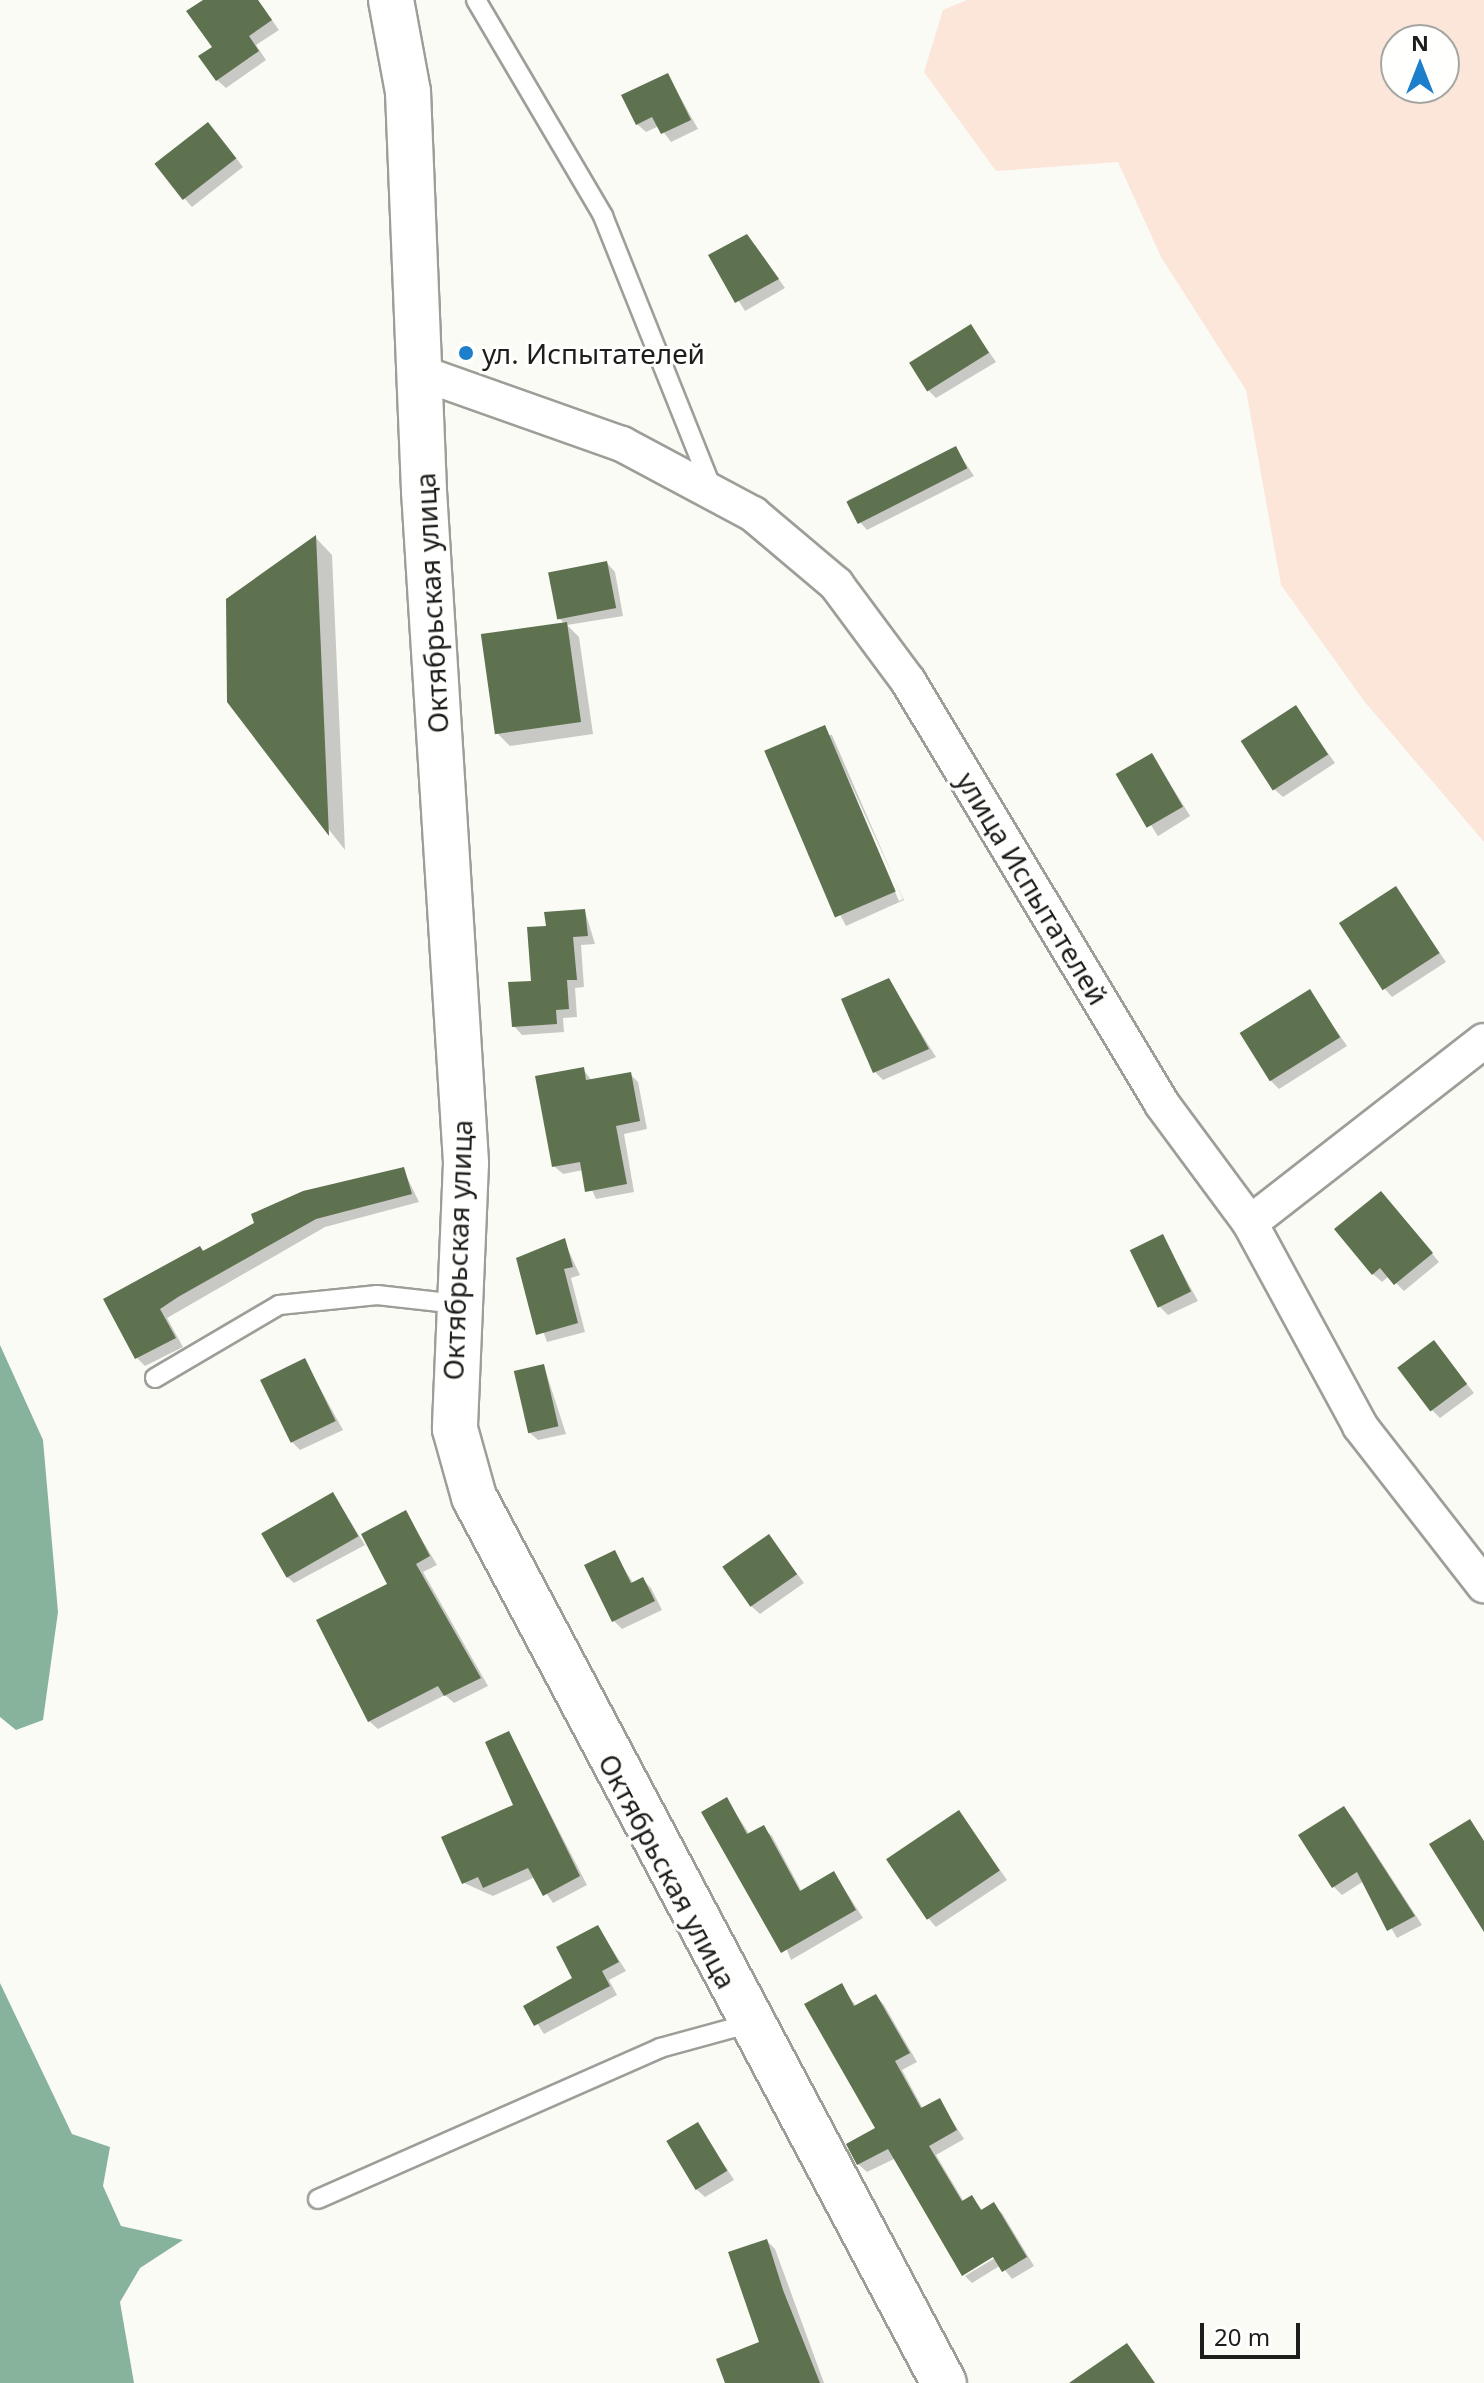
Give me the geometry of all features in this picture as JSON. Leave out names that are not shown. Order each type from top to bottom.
[{"type":"street","name":"Октябрьская улица","points":[[391,0],[408,92],[466,1163],[457,1304],[455,1429],[474,1497],[748,2024],[944,2383]]},
{"type":"street","name":"улица Испытателей","points":[[421,373],[622,444],[753,514],[836,584],[908,681],[1162,1104],[1250,1223],[1360,1426],[1484,1585]]},
{"type":"street","points":[[1250,1223],[1484,1041]]},
{"type":"lane","points":[[476,0],[603,216],[714,493]]},
{"type":"lane","points":[[155,1378],[279,1305],[377,1295],[457,1304]]},
{"type":"lane","points":[[318,2199],[660,2048],[748,2024]]},
{"type":"shaded area","points":[[967,0],[1484,0],[1484,842],[1364,701],[1281,585],[1246,390],[1161,257],[1118,162],[996,171],[924,72],[943,10]]},
{"type":"shaded area","points":[[0,1345],[43,1440],[58,1612],[43,1720],[16,1730],[0,1717]]},
{"type":"shaded area","points":[[0,1983],[72,2134],[110,2147],[103,2186],[121,2226],[183,2240],[140,2268],[120,2302],[134,2383],[0,2383]]},
{"type":"building","points":[[203,0],[258,0],[272,20],[249,36],[259,51],[216,81],[198,56],[212,47],[186,11]]},
{"type":"building","points":[[668,73],[691,120],[661,134],[652,117],[636,125],[621,95]]},
{"type":"building","points":[[208,122],[236,158],[183,200],[154,164]]},
{"type":"building","points":[[747,234],[779,279],[735,303],[708,255]]},
{"type":"building","points":[[971,324],[989,353],[927,392],[909,363]]},
{"type":"building","points":[[956,446],[967,468],[858,524],[846,502]]},
{"type":"building","points":[[316,535],[329,836],[227,702],[226,599]]},
{"type":"building","points":[[607,561],[616,608],[557,620],[548,572]]},
{"type":"building","points":[[567,622],[581,722],[495,734],[481,634]]},
{"type":"building","points":[[1296,705],[1328,754],[1273,790],[1241,741]]},
{"type":"building","points":[[825,725],[896,892],[835,917],[764,751]]},
{"type":"building","points":[[1152,753],[1183,807],[1147,828],[1116,774]]},
{"type":"building","points":[[1396,886],[1440,953],[1383,990],[1339,923]]},
{"type":"building","points":[[585,909],[588,936],[573,937],[577,980],[567,980],[569,1009],[556,1010],[557,1024],[512,1027],[508,982],[531,981],[527,927],[546,926],[544,912]]},
{"type":"building","points":[[889,978],[929,1049],[873,1073],[841,999]]},
{"type":"building","points":[[1310,989],[1340,1037],[1270,1081],[1240,1033]]},
{"type":"building","points":[[584,1067],[586,1080],[631,1072],[640,1121],[616,1126],[627,1184],[585,1192],[580,1162],[552,1167],[535,1076]]},
{"type":"building","points":[[404,1167],[412,1194],[316,1219],[178,1297],[160,1309],[176,1338],[135,1359],[103,1299],[200,1246],[203,1251],[254,1223],[251,1214],[303,1191]]},
{"type":"building","points":[[1381,1191],[1433,1253],[1394,1285],[1380,1268],[1372,1275],[1334,1229]]},
{"type":"building","points":[[1163,1234],[1191,1292],[1158,1308],[1130,1250]]},
{"type":"building","points":[[565,1238],[573,1267],[564,1269],[578,1323],[536,1335],[516,1258]]},
{"type":"building","points":[[1434,1340],[1467,1384],[1430,1412],[1397,1368]]},
{"type":"building","points":[[305,1358],[336,1421],[291,1443],[260,1380]]},
{"type":"building","points":[[544,1364],[558,1426],[528,1433],[514,1371]]},
{"type":"building","points":[[333,1492],[358,1536],[287,1578],[261,1534]]},
{"type":"building","points":[[406,1510],[430,1556],[416,1564],[481,1678],[444,1696],[438,1686],[368,1722],[316,1620],[387,1584],[361,1534]]},
{"type":"building","points":[[769,1534],[797,1574],[750,1607],[722,1567]]},
{"type":"building","points":[[615,1550],[631,1583],[643,1577],[655,1601],[612,1622],[584,1565]]},
{"type":"building","points":[[509,1731],[580,1876],[543,1896],[528,1868],[483,1888],[478,1877],[462,1884],[441,1837],[513,1805],[485,1742]]},
{"type":"building","points":[[727,1797],[747,1834],[764,1825],[800,1891],[834,1871],[856,1910],[781,1953],[701,1812]]},
{"type":"building","points":[[1344,1806],[1415,1916],[1387,1931],[1357,1872],[1332,1888],[1298,1835]]},
{"type":"building","points":[[959,1810],[1000,1871],[927,1920],[886,1859]]},
{"type":"building","points":[[1470,1819],[1484,1841],[1484,1932],[1429,1844]]},
{"type":"building","points":[[598,1925],[619,1962],[602,1971],[610,1986],[534,2026],[523,2006],[572,1978],[556,1947]]},
{"type":"building","points":[[842,1983],[854,2006],[876,1994],[910,2053],[895,2061],[921,2108],[940,2098],[957,2130],[929,2146],[962,2201],[972,2195],[981,2210],[994,2202],[1027,2257],[1002,2272],[993,2257],[962,2276],[888,2149],[857,2165],[846,2144],[875,2128],[804,2004]]},
{"type":"building","points":[[698,2122],[727,2171],[696,2190],[666,2141]]},
{"type":"building","points":[[767,2239],[783,2290],[820,2383],[725,2383],[716,2359],[759,2342],[728,2252]]},
{"type":"building","points":[[1127,2343],[1155,2383],[1069,2383]]},
{"type":"place","name":"ул. Испытателей","points":[[466,353]]}]
